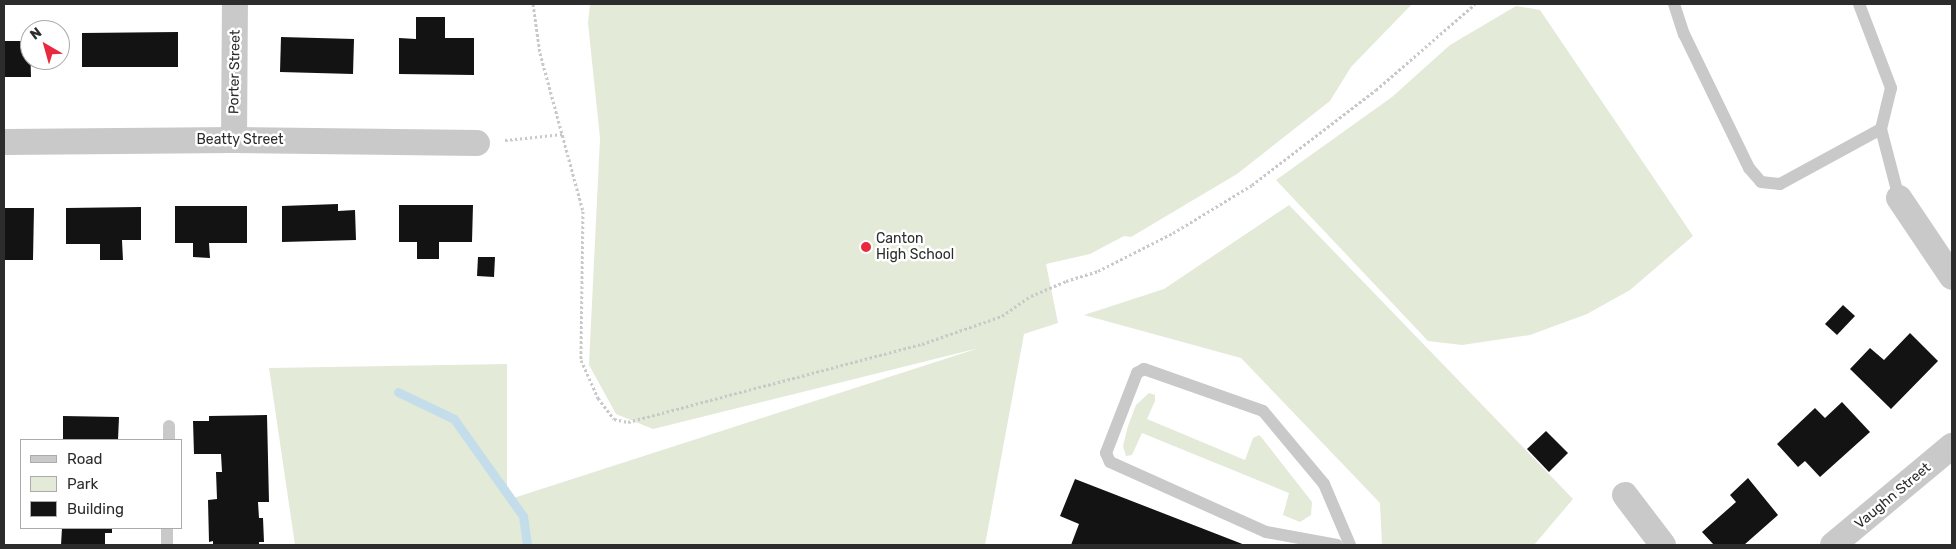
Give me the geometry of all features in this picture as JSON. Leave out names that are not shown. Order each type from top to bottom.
[{"type":"street","name":"Porter Street","points":[[234,140],[236,4]]},
{"type":"street","name":"Beatty Street","points":[[4,142],[234,140],[477,143]]},
{"type":"street","points":[[1899,198],[1952,277]]},
{"type":"street","name":"Vaughn Street","points":[[1833,545],[1952,446]]},
{"type":"street","points":[[1625,495],[1663,545]]},
{"type":"lane","points":[[1674,4],[1684,34],[1749,168],[1761,182],[1780,184],[1881,129]]},
{"type":"lane","points":[[1859,4],[1891,88],[1881,129],[1899,198]]},
{"type":"lane","points":[[1337,545],[1266,532],[1110,462],[1106,453],[1137,373],[1144,369],[1263,411],[1324,484],[1350,545]]},
{"type":"lane","points":[[169,426],[169,439]]},
{"type":"lane","points":[[167,529],[167,545]]},
{"type":"path","points":[[533,4],[540,54],[583,211],[582,360],[598,398],[614,419],[628,422],[922,344],[1002,316],[1030,296],[1066,281],[1098,271],[1173,233],[1252,185],[1376,90],[1475,4]]},
{"type":"path","points":[[477,143],[563,134]]},
{"type":"green space","points":[[590,4],[1412,4],[1351,67],[1330,101],[1237,174],[1131,237],[1124,236],[1090,254],[1046,264],[1058,323],[1024,334],[985,545],[295,545],[269,368],[507,364],[507,500],[979,348],[653,429],[616,414],[589,365],[600,138],[588,23]]},
{"type":"green space","points":[[1516,6],[1540,10],[1693,236],[1630,290],[1587,314],[1530,335],[1462,345],[1428,341],[1276,180],[1392,97],[1450,45]]},
{"type":"green space","points":[[1289,205],[1573,499],[1534,545],[1382,545],[1380,503],[1241,358],[1084,315],[1164,289]]},
{"type":"green space","points":[[1149,393],[1155,395],[1155,401],[1147,419],[1245,460],[1253,438],[1259,435],[1312,502],[1311,515],[1300,522],[1283,515],[1289,493],[1142,433],[1132,455],[1126,456],[1123,446],[1128,426],[1136,405]]},
{"type":"building","points":[[416,17],[445,17],[445,38],[474,38],[474,75],[399,74],[399,38],[416,39]]},
{"type":"building","points":[[178,32],[178,67],[82,67],[82,33]]},
{"type":"building","points":[[281,37],[354,39],[353,74],[280,72]]},
{"type":"building","points":[[4,41],[20,41],[20,70],[31,70],[31,77],[4,77]]},
{"type":"building","points":[[338,204],[338,211],[355,210],[356,240],[282,242],[282,206]]},
{"type":"building","points":[[399,205],[473,205],[472,242],[439,242],[439,259],[417,259],[417,242],[399,242]]},
{"type":"building","points":[[175,206],[247,206],[247,243],[209,243],[210,258],[193,257],[193,243],[175,243]]},
{"type":"building","points":[[141,207],[141,240],[122,240],[123,260],[100,260],[100,244],[66,244],[66,208]]},
{"type":"building","points":[[4,208],[34,208],[33,260],[4,260]]},
{"type":"building","points":[[478,257],[495,257],[494,277],[477,276]]},
{"type":"building","points":[[1843,305],[1855,316],[1837,335],[1825,324]]},
{"type":"building","points":[[1910,333],[1938,361],[1891,409],[1850,369],[1870,348],[1884,360]]},
{"type":"building","points":[[1842,402],[1870,432],[1820,477],[1805,461],[1798,467],[1777,444],[1815,408],[1825,418]]},
{"type":"building","points":[[267,415],[269,502],[258,502],[259,518],[263,518],[264,542],[259,542],[259,545],[213,545],[213,541],[209,542],[208,500],[217,499],[216,472],[222,472],[221,454],[194,454],[193,421],[209,421],[209,416]]},
{"type":"building","points":[[63,416],[119,417],[118,439],[63,439]]},
{"type":"building","points":[[1546,431],[1568,453],[1549,472],[1527,449]]},
{"type":"building","points":[[1748,478],[1778,515],[1744,545],[1714,545],[1702,532],[1736,502],[1730,495]]},
{"type":"building","points":[[1075,479],[1245,545],[1071,545],[1079,524],[1060,516]]},
{"type":"building","points":[[62,529],[112,529],[112,533],[105,533],[105,545],[61,545]]},
{"type":"waterway","points":[[398,392],[454,419],[523,516],[527,545]]},
{"type":"place","name":"Canton High School","points":[[866,247]]}]
